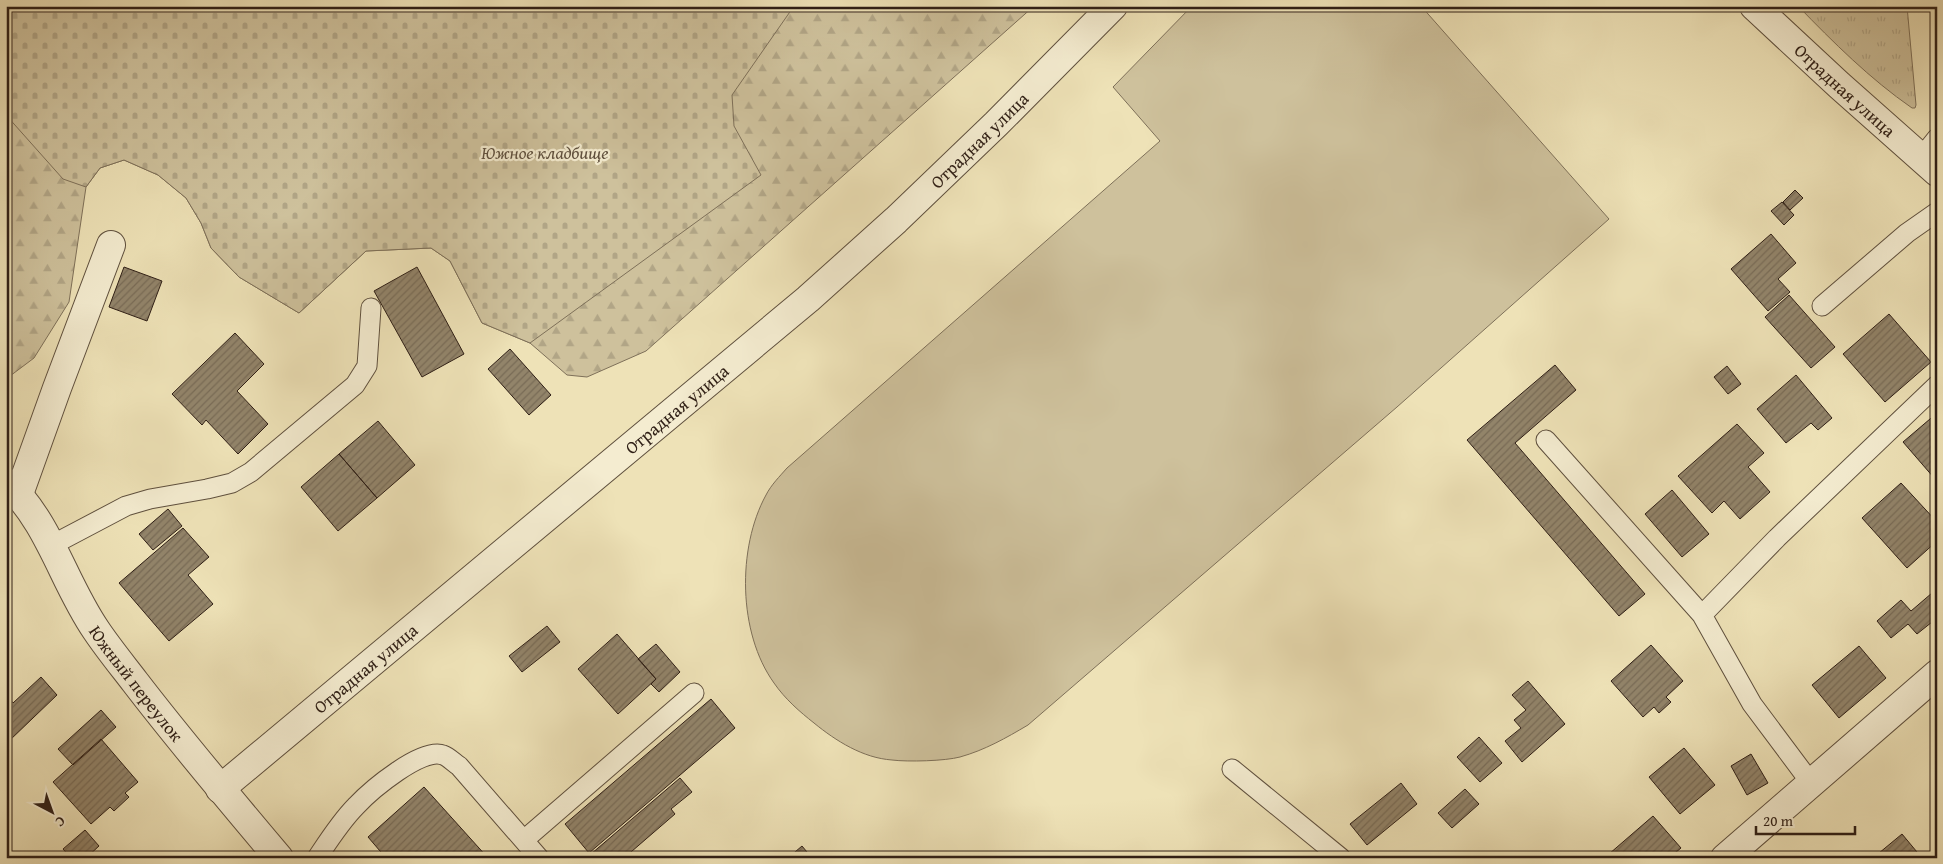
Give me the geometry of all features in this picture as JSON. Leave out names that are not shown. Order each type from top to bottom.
[{"type":"street","name":"Отрадная улица","points":[[220,789],[808,299],[896,220],[996,124],[1113,6]]},
{"type":"street","name":"Отрадная улица","points":[[1754,6],[1931,156]]},
{"type":"street","points":[[13,488],[53,396],[111,245]]},
{"type":"street","name":"Южный переулок","points":[[13,488],[35,514],[78,600],[96,630],[220,789],[279,858]]},
{"type":"street","points":[[1725,858],[1937,674]]},
{"type":"lane","points":[[1822,306],[1907,233],[1937,212]]},
{"type":"lane","points":[[52,545],[126,506],[150,499],[232,483],[251,472],[355,385],[366,366],[371,308]]},
{"type":"lane","points":[[1702,615],[1777,538],[1937,385]]},
{"type":"lane","points":[[1546,440],[1702,615],[1752,704],[1811,783]]},
{"type":"lane","points":[[524,840],[694,693]]},
{"type":"lane","points":[[317,858],[341,824],[362,800],[395,773],[415,761],[432,754],[443,755],[459,766],[539,858]]},
{"type":"lane","points":[[1232,769],[1341,858]]},
{"type":"green space","name":"Южное кладбище","points":[[6,6],[1034,6],[646,351],[587,377],[567,375],[530,343],[482,323],[450,261],[431,248],[366,251],[299,313],[239,277],[211,248],[201,223],[186,198],[158,175],[124,160],[100,168],[86,187],[69,302],[34,358],[6,379]]},
{"type":"green space","name":"Южное кладбище","points":[[6,6],[794,6],[732,95],[734,126],[761,175],[530,343],[482,323],[450,261],[431,248],[366,251],[299,313],[239,277],[211,248],[201,223],[186,198],[158,175],[124,160],[100,168],[86,187],[63,179],[6,115]]},
{"type":"green space","points":[[1192,6],[1421,6],[1609,219],[1397,407],[1028,725],[987,747],[960,757],[926,761],[899,761],[881,759],[860,752],[831,736],[788,700],[778,689],[762,663],[753,640],[748,616],[746,565],[750,540],[757,516],[768,491],[787,468],[1160,141],[1113,87]]},
{"type":"green space","points":[[1798,6],[1907,6],[1915,108],[1912,108],[1896,97],[1867,72]]},
{"type":"building","points":[[1795,190],[1803,198],[1790,210],[1783,202]]},
{"type":"building","points":[[1782,202],[1794,215],[1784,225],[1771,211]]},
{"type":"building","points":[[1771,234],[1796,263],[1778,279],[1790,292],[1768,311],[1731,269]]},
{"type":"building","points":[[124,267],[162,281],[147,321],[109,307]]},
{"type":"building","points":[[417,267],[464,354],[422,377],[374,291]]},
{"type":"building","points":[[1789,295],[1835,347],[1811,368],[1765,317]]},
{"type":"building","points":[[1889,314],[1931,362],[1885,402],[1843,354]]},
{"type":"building","points":[[235,333],[264,364],[237,391],[268,424],[238,454],[206,420],[202,425],[172,394]]},
{"type":"building","points":[[510,349],[551,395],[529,415],[488,369]]},
{"type":"building","points":[[1555,365],[1576,390],[1515,443],[1645,594],[1619,616],[1467,440]]},
{"type":"building","points":[[1727,366],[1741,384],[1728,394],[1714,377]]},
{"type":"building","points":[[1796,375],[1832,418],[1818,430],[1811,423],[1786,443],[1757,409]]},
{"type":"building","points":[[1937,413],[1937,478],[1935,479],[1903,442]]},
{"type":"building","points":[[378,421],[415,465],[377,498],[339,454]]},
{"type":"building","points":[[1737,424],[1764,453],[1748,467],[1770,492],[1740,519],[1724,501],[1712,513],[1678,476]]},
{"type":"building","points":[[339,454],[377,498],[338,531],[301,487]]},
{"type":"building","points":[[1901,483],[1937,522],[1937,541],[1907,568],[1862,518]]},
{"type":"building","points":[[1672,490],[1709,534],[1682,557],[1645,514]]},
{"type":"building","points":[[168,509],[182,526],[153,550],[139,534]]},
{"type":"building","points":[[183,528],[209,557],[188,575],[213,604],[169,641],[119,583]]},
{"type":"building","points":[[1932,593],[1937,598],[1937,618],[1917,634],[1908,624],[1891,638],[1877,621],[1901,600],[1911,611]]},
{"type":"building","points":[[547,626],[560,642],[522,672],[509,656]]},
{"type":"building","points":[[617,634],[656,679],[618,714],[578,669]]},
{"type":"building","points":[[656,644],[680,672],[659,692],[651,684],[656,679],[638,659]]},
{"type":"building","points":[[1651,645],[1683,681],[1666,697],[1671,702],[1659,713],[1654,707],[1643,717],[1611,681]]},
{"type":"building","points":[[1859,646],[1886,678],[1839,718],[1812,685]]},
{"type":"building","points":[[41,677],[57,695],[9,741],[6,738],[6,702],[10,699],[13,703]]},
{"type":"building","points":[[1528,681],[1565,724],[1522,762],[1505,741],[1521,728],[1514,720],[1526,710],[1512,695]]},
{"type":"building","points":[[711,699],[735,728],[589,853],[565,824]]},
{"type":"building","points":[[101,710],[116,727],[73,765],[58,749]]},
{"type":"building","points":[[1479,737],[1502,763],[1480,782],[1457,757]]},
{"type":"building","points":[[101,739],[138,782],[125,793],[129,797],[114,811],[110,807],[91,824],[53,782]]},
{"type":"building","points":[[1684,748],[1715,785],[1680,814],[1649,777]]},
{"type":"building","points":[[1751,754],[1768,783],[1747,795],[1731,766]]},
{"type":"building","points":[[680,778],[692,792],[671,809],[675,814],[624,858],[595,858],[591,854]]},
{"type":"building","points":[[1401,783],[1417,804],[1367,845],[1350,824]]},
{"type":"building","points":[[424,787],[488,858],[386,858],[368,837]]},
{"type":"building","points":[[1465,789],[1479,804],[1452,828],[1438,813]]},
{"type":"building","points":[[1653,816],[1681,848],[1669,858],[1613,858],[1609,854]]},
{"type":"building","points":[[85,830],[99,846],[86,858],[71,858],[63,849]]},
{"type":"building","points":[[1902,834],[1922,858],[1873,858]]},
{"type":"building","points":[[802,846],[812,858],[788,858]]}]
